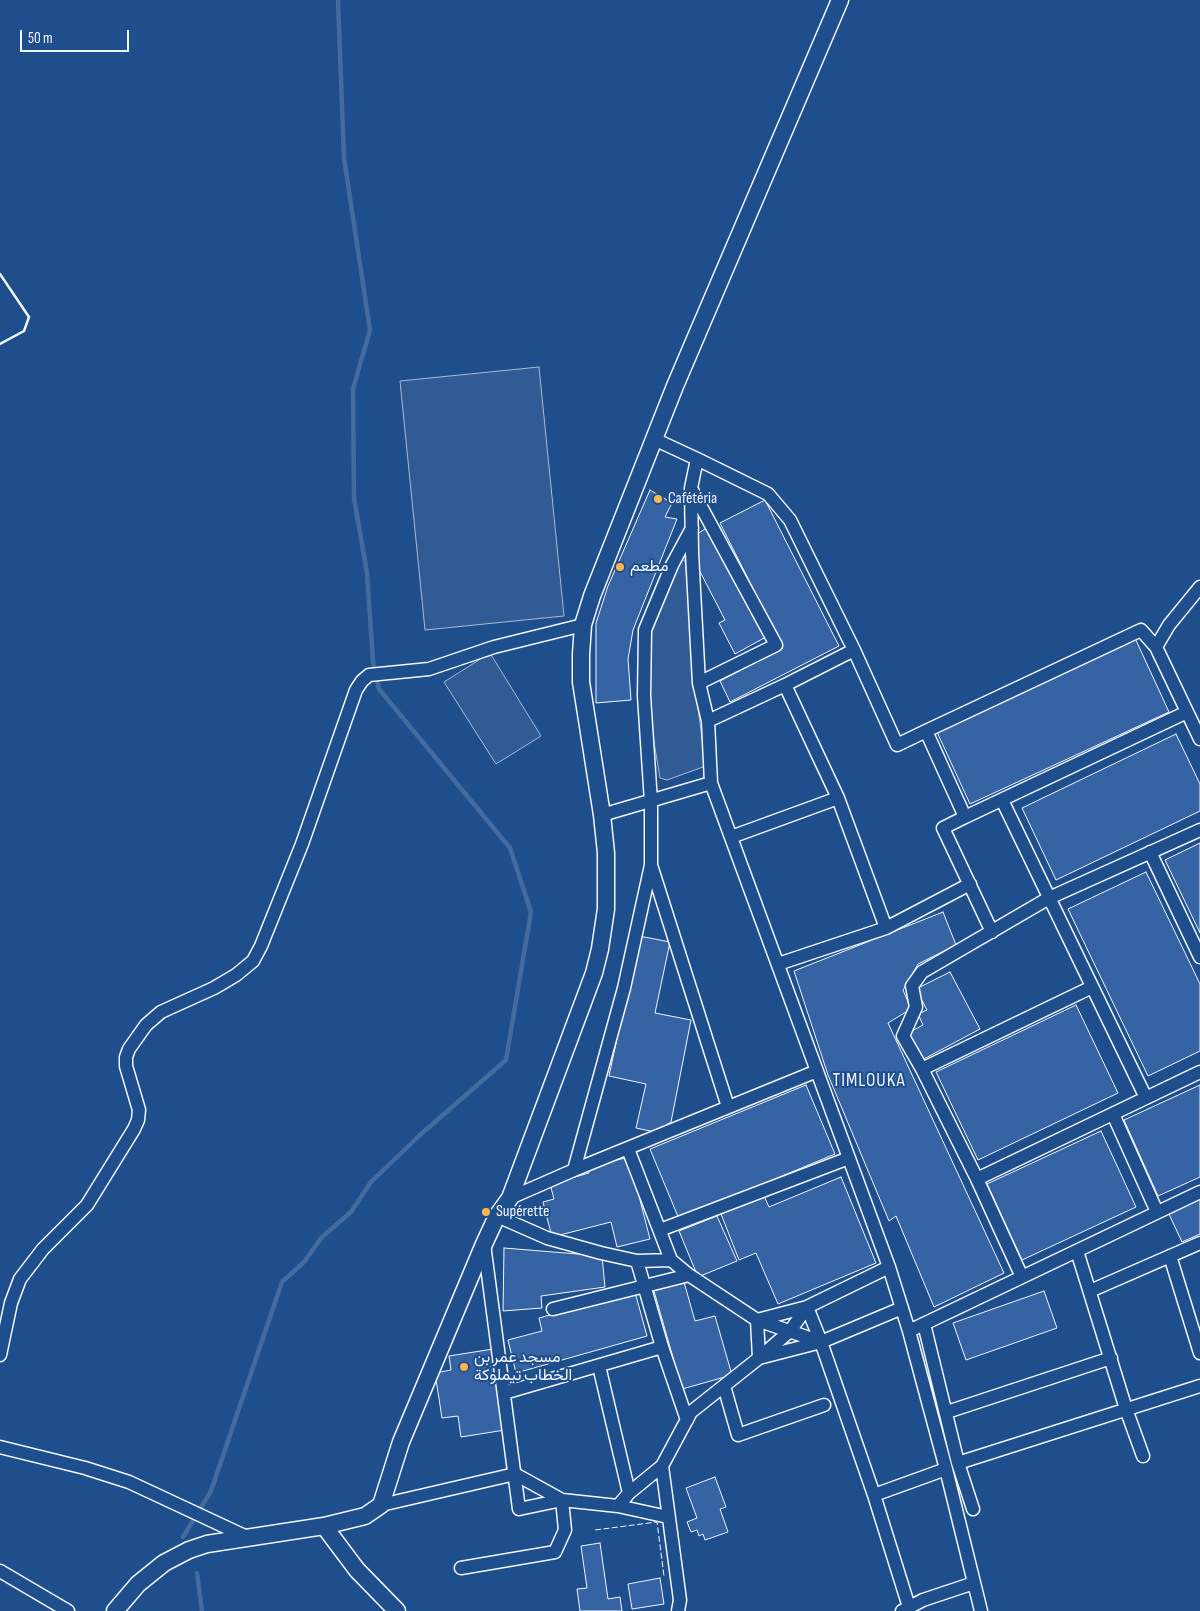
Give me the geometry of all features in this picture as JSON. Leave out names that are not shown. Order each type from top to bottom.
[{"type":"street","points":[[382,1505],[401,1442],[484,1244],[498,1216],[510,1198],[594,973],[600,949],[605,927],[607,881],[602,815],[581,682],[583,625],[592,596],[654,438],[840,0]]},
{"type":"street","points":[[654,438],[768,494],[790,520],[854,650],[897,745],[1141,630],[1156,647],[1200,739]]},
{"type":"street","points":[[697,459],[691,488],[692,528],[699,683],[708,721],[711,783],[889,1267],[952,1466],[973,1509]]},
{"type":"street","points":[[691,488],[776,645],[699,683]]},
{"type":"street","points":[[574,1170],[624,988],[651,865],[651,802],[644,696],[645,630],[672,565],[692,528]]},
{"type":"street","points":[[1156,647],[1169,625],[1200,587]]},
{"type":"street","points":[[0,1354],[10,1303],[20,1279],[43,1249],[87,1204],[138,1120],[139,1110],[126,1066],[126,1057],[129,1049],[146,1025],[161,1012],[214,988],[236,975],[253,961],[261,946],[302,844],[356,690],[362,681],[369,676],[429,669],[494,647],[583,625]]},
{"type":"street","points":[[708,721],[854,650]]},
{"type":"street","points":[[785,685],[838,798],[886,928]]},
{"type":"street","points":[[992,932],[943,828],[1188,712]]},
{"type":"street","points":[[926,731],[965,817]]},
{"type":"street","points":[[602,815],[711,783]]},
{"type":"street","points":[[731,837],[838,798]]},
{"type":"street","points":[[1002,800],[1146,1098]]},
{"type":"street","points":[[1022,1277],[977,1179],[922,1069],[903,1036],[916,1007],[912,986],[922,972],[1049,898],[1200,830]]},
{"type":"street","points":[[1150,852],[1200,957]]},
{"type":"street","points":[[651,865],[728,1107]]},
{"type":"street","points":[[778,964],[886,928],[970,884]]},
{"type":"street","points":[[922,1069],[1092,987]]},
{"type":"street","points":[[510,1198],[817,1071]]},
{"type":"street","points":[[977,1179],[1200,1072]]},
{"type":"street","points":[[1112,1114],[1158,1212]]},
{"type":"street","points":[[628,1148],[671,1260],[689,1275],[757,1320],[821,1342]]},
{"type":"street","points":[[660,1230],[849,1158]]},
{"type":"street","points":[[909,1331],[1200,1192]]},
{"type":"street","points":[[498,1216],[547,1238],[637,1261],[671,1260]]},
{"type":"street","points":[[1090,1291],[1200,1243]]},
{"type":"street","points":[[484,1244],[519,1509],[562,1500],[618,1506],[668,1517]]},
{"type":"street","points":[[1077,1251],[1143,1456]]},
{"type":"street","points":[[1170,1256],[1200,1353]]},
{"type":"street","points":[[637,1261],[662,1348],[687,1420]]},
{"type":"street","points":[[757,1320],[807,1308],[889,1267]]},
{"type":"street","points":[[553,1309],[689,1275]]},
{"type":"street","points":[[618,1506],[629,1493],[662,1466],[692,1412],[759,1358],[790,1330],[807,1308]]},
{"type":"street","points":[[807,1308],[821,1342],[874,1495],[906,1609],[923,1600],[974,1583]]},
{"type":"street","points":[[759,1358],[821,1342],[902,1308]]},
{"type":"street","points":[[757,1320],[759,1358]]},
{"type":"street","points":[[924,1324],[947,1412],[952,1466],[981,1611]]},
{"type":"street","points":[[504,1393],[662,1348]]},
{"type":"street","points":[[947,1412],[1111,1358]]},
{"type":"street","points":[[599,1366],[629,1493]]},
{"type":"street","points":[[724,1386],[738,1435],[824,1405]]},
{"type":"street","points":[[874,1495],[952,1466],[1126,1408],[1200,1386]]},
{"type":"street","points":[[0,1447],[86,1468],[129,1482],[249,1538]]},
{"type":"street","points":[[662,1466],[680,1600],[678,1611]]},
{"type":"street","points":[[115,1611],[138,1584],[164,1563],[189,1550],[207,1544],[324,1526],[365,1516],[382,1505],[514,1474],[562,1500]]},
{"type":"street","points":[[461,1568],[555,1552],[565,1530],[562,1500]]},
{"type":"street","points":[[324,1526],[357,1570],[397,1611]]},
{"type":"street","points":[[0,1571],[68,1611]]},
{"type":"street","points":[[973,1611],[974,1583]]},
{"type":"shaded area","points":[[539,367],[564,616],[425,630],[400,381]]},
{"type":"shaded area","points":[[682,559],[685,561],[686,567],[693,672],[705,760],[703,767],[667,780],[660,778],[652,730],[647,634],[678,560]]},
{"type":"shaded area","points":[[490,653],[541,736],[496,764],[444,682]]},
{"type":"building","points":[[650,490],[672,503],[665,517],[677,519],[633,630],[628,659],[631,700],[596,703],[596,623],[608,586]]},
{"type":"building","points":[[765,500],[839,646],[730,702],[720,681],[783,648],[720,523]]},
{"type":"building","points":[[708,527],[766,637],[735,654],[719,623],[725,620],[694,560],[694,536]]},
{"type":"building","points":[[1135,638],[1169,712],[970,804],[936,730]]},
{"type":"building","points":[[1176,734],[1200,784],[1200,811],[1056,880],[1022,808]]},
{"type":"building","points":[[1200,843],[1200,933],[1165,860]]},
{"type":"building","points":[[1146,872],[1200,984],[1200,1051],[1148,1076],[1068,909]]},
{"type":"building","points":[[943,912],[956,945],[918,964],[903,990],[911,1009],[888,1023],[1004,1273],[934,1307],[896,1216],[889,1221],[828,1075],[794,971]]},
{"type":"building","points":[[639,936],[670,942],[655,1013],[691,1020],[671,1122],[655,1132],[636,1128],[646,1084],[609,1076]]},
{"type":"building","points":[[950,972],[980,1029],[922,1060],[908,1033],[923,1025],[918,1014],[927,1010],[916,989]]},
{"type":"building","points":[[1076,1005],[1118,1093],[978,1160],[936,1072]]},
{"type":"building","points":[[806,1085],[835,1154],[679,1219],[650,1149]]},
{"type":"building","points":[[1200,1085],[1200,1177],[1158,1196],[1124,1120]]},
{"type":"building","points":[[1101,1131],[1136,1207],[1022,1260],[987,1184]]},
{"type":"building","points":[[629,1157],[650,1239],[617,1247],[611,1222],[552,1237],[543,1202],[554,1199],[550,1184],[589,1173],[588,1167]]},
{"type":"building","points":[[841,1177],[876,1263],[778,1304],[756,1253],[739,1260],[721,1214],[764,1196],[769,1207]]},
{"type":"building","points":[[1200,1198],[1200,1234],[1182,1242],[1168,1212]]},
{"type":"building","points":[[717,1216],[737,1261],[698,1277],[679,1231]]},
{"type":"building","points":[[504,1248],[602,1256],[605,1287],[541,1296],[542,1308],[503,1311]]},
{"type":"building","points":[[684,1282],[695,1321],[715,1316],[732,1375],[682,1389],[654,1291]]},
{"type":"building","points":[[1044,1291],[1057,1328],[966,1360],[953,1323]]},
{"type":"building","points":[[635,1292],[647,1336],[516,1373],[508,1340],[542,1331],[539,1318]]},
{"type":"building","points":[[493,1349],[505,1430],[461,1437],[458,1416],[442,1418],[435,1373],[451,1370],[449,1356]]},
{"type":"building","points":[[715,1477],[726,1507],[720,1509],[728,1532],[705,1540],[703,1534],[699,1536],[697,1530],[691,1532],[687,1522],[697,1518],[686,1488]]},
{"type":"building","points":[[600,1543],[608,1599],[620,1597],[622,1611],[580,1611],[577,1589],[587,1588],[581,1546]]},
{"type":"building","points":[[660,1578],[664,1604],[632,1609],[628,1584]]},
{"type":"waterway","points":[[183,1537],[211,1491],[282,1282],[304,1262],[322,1237],[351,1212],[371,1182],[420,1135],[506,1060],[531,912],[510,848],[379,689],[373,662],[367,573],[354,498],[353,389],[370,330],[344,158],[338,0]]},
{"type":"waterway","points":[[197,1573],[202,1611]]},
{"type":"fence","points":[[595,1530],[657,1522],[664,1576]]},
{"type":"wall","points":[[0,274],[29,317],[24,331],[0,344]]},
{"type":"place","name":"Cafétéria","points":[[658,499]]},
{"type":"place","name":"مطعم","points":[[620,567]]},
{"type":"place","name":"Supérette","points":[[486,1212]]},
{"type":"place","name":"مسجد عمر بن الخطاب تيملوكة","points":[[464,1367]]},
{"type":"district","name":"TIMLOUKA","points":[[869,1081]]}]
